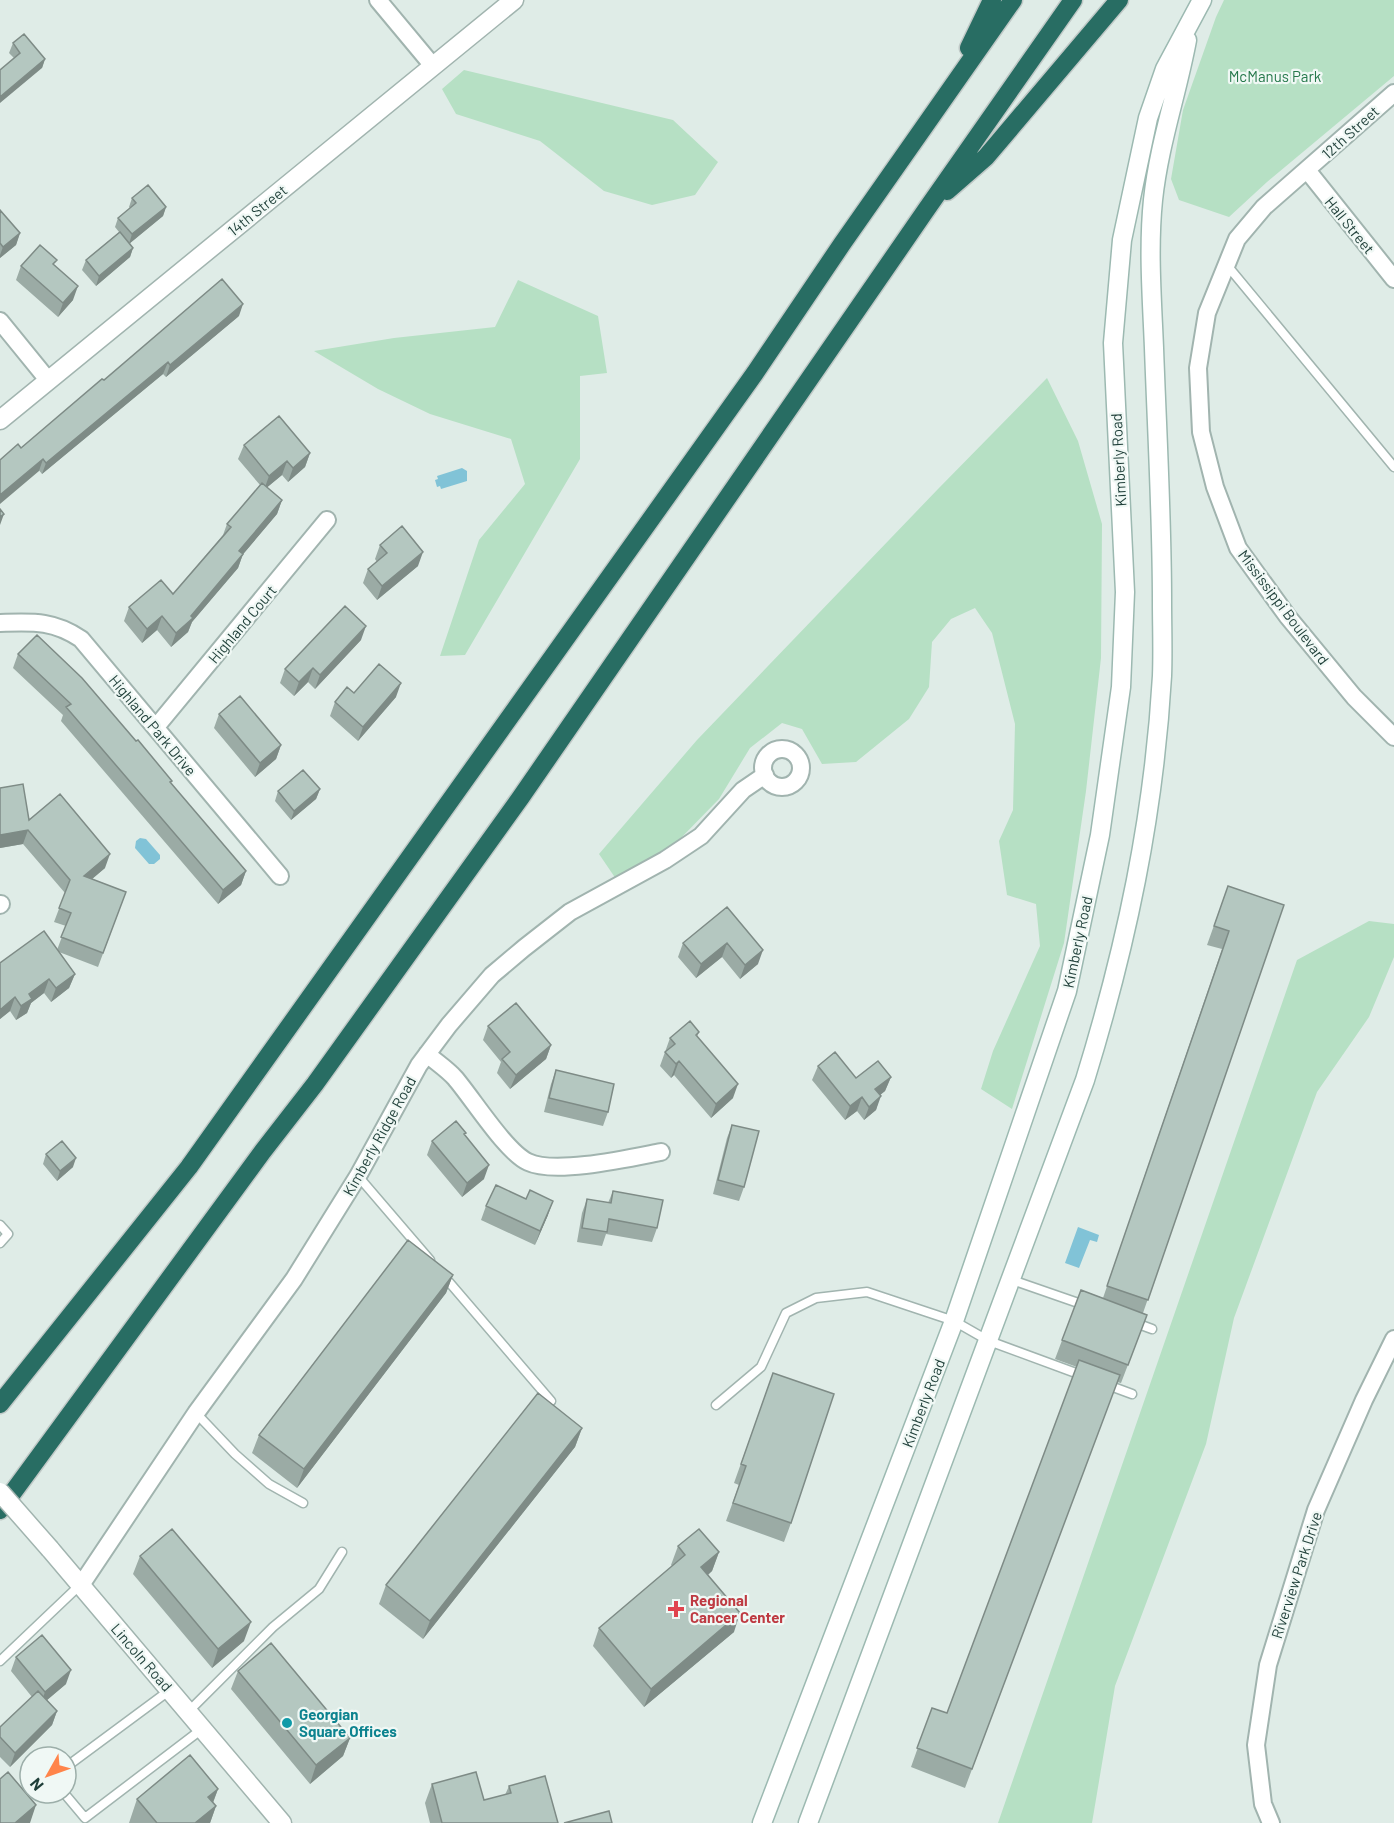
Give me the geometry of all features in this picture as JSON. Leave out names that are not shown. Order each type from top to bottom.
[{"type":"highway","points":[[946,98],[992,0]]},
{"type":"highway","points":[[0,1404],[196,1158],[755,373],[842,244],[1013,0]]},
{"type":"highway","points":[[0,1510],[263,1151],[315,1084],[514,806],[1073,0]]},
{"type":"highway","points":[[926,210],[986,157],[1119,0]]},
{"type":"highway","points":[[0,1500],[78,1404]]},
{"type":"main road","name":"14th Street","points":[[0,420],[514,0]]},
{"type":"main road","name":"Kimberly Road","points":[[762,1823],[954,1321],[1067,991],[1100,835],[1120,687],[1125,592],[1113,343],[1122,240],[1148,118],[1165,69],[1202,0]]},
{"type":"main road","name":"Kimberly Road","points":[[808,1823],[1085,1080],[1108,1005],[1131,913],[1147,824],[1162,674],[1162,547],[1151,254],[1153,200],[1164,130],[1179,82],[1190,22]]},
{"type":"main road","name":"Lincoln Road","points":[[0,1492],[189,1711],[275,1818]]},
{"type":"street","points":[[378,0],[433,66]]},
{"type":"street","name":"12th Street","points":[[1307,170],[1394,93]]},
{"type":"street","name":"Mississippi Boulevard","points":[[1307,170],[1257,215],[1237,239],[1226,264],[1207,314],[1198,368],[1201,432],[1215,487],[1238,548],[1288,617],[1346,688],[1394,737]]},
{"type":"street","name":"Hall Street","points":[[1307,170],[1394,279]]},
{"type":"street","points":[[0,321],[48,380]]},
{"type":"street","name":"Highland Court","points":[[156,727],[327,520]]},
{"type":"street","name":"Highland Park Drive","points":[[0,623],[37,622],[65,628],[81,639],[280,876]]},
{"type":"street","name":"Kimberly Ridge Road","points":[[81,1585],[196,1413],[294,1279],[358,1176],[419,1065],[492,975],[570,912],[665,860],[701,836],[743,790],[765,774]]},
{"type":"street","points":[[427,1054],[454,1077],[514,1153],[529,1163],[583,1166],[661,1152]]},
{"type":"street","name":"Riverview Park Drive","points":[[1271,1823],[1263,1804],[1256,1745],[1268,1665],[1316,1510],[1364,1400],[1394,1339]]},
{"type":"lane","points":[[1226,264],[1394,467]]},
{"type":"lane","points":[[358,1176],[551,1401]]},
{"type":"lane","points":[[0,1224],[8,1234],[0,1243]]},
{"type":"lane","points":[[1012,1280],[1098,1310]]},
{"type":"lane","points":[[716,1405],[761,1367],[786,1313],[816,1298],[867,1292],[954,1321],[989,1341],[1088,1378]]},
{"type":"lane","points":[[1120,1318],[1152,1329]]},
{"type":"lane","points":[[1099,1382],[1132,1394]]},
{"type":"lane","points":[[196,1413],[235,1454],[269,1484],[303,1503]]},
{"type":"lane","points":[[189,1711],[273,1628],[320,1589],[342,1552]]},
{"type":"lane","points":[[0,1661],[81,1585]]},
{"type":"lane","points":[[78,1758],[170,1690]]},
{"type":"lane","points":[[74,1805],[85,1818],[202,1728]]},
{"type":"green space","name":"McManus Park","points":[[1224,0],[1394,0],[1394,76],[1267,182],[1229,217],[1179,200],[1171,179],[1183,110]]},
{"type":"green space","points":[[464,70],[673,120],[718,162],[695,195],[652,205],[604,191],[540,141],[456,114],[442,89]]},
{"type":"green space","points":[[518,280],[598,316],[607,373],[580,376],[580,459],[465,655],[440,656],[479,540],[525,484],[511,439],[430,414],[378,389],[314,351],[394,338],[495,327]]},
{"type":"green space","points":[[1047,378],[1078,441],[1102,524],[1101,658],[1086,791],[1064,943],[1012,1109],[981,1089],[993,1051],[1040,946],[1036,904],[1007,895],[999,841],[1013,810],[1015,724],[992,633],[975,608],[951,619],[932,642],[929,687],[909,719],[856,762],[822,764],[802,729],[782,723],[750,748],[719,799],[678,841],[616,879],[599,854],[697,740]]},
{"type":"green space","points":[[1369,921],[1394,924],[1394,957],[1369,1017],[1317,1092],[1234,1318],[1206,1444],[1115,1686],[1092,1823],[998,1823],[1297,960]]},
{"type":"water","points":[[462,468],[467,471],[467,481],[441,489],[440,486],[437,487],[435,480],[438,479],[437,476]]},
{"type":"water","points":[[140,838],[146,839],[160,855],[160,859],[154,864],[149,864],[135,848],[136,841]]},
{"type":"water","points":[[1078,1227],[1099,1235],[1097,1242],[1090,1240],[1079,1268],[1065,1263]]},
{"type":"building","points":[[24,34],[45,59],[0,97],[0,70],[20,53],[13,43]]},
{"type":"building","points":[[148,185],[166,207],[132,234],[118,218],[136,203],[132,198]]},
{"type":"building","points":[[0,210],[20,233],[3,247],[0,243]]},
{"type":"building","points":[[120,232],[133,248],[99,276],[86,260]]},
{"type":"building","points":[[40,245],[57,260],[53,264],[78,286],[63,303],[21,266]]},
{"type":"building","points":[[222,279],[243,304],[170,365],[168,362],[46,463],[43,459],[0,495],[0,460],[18,444],[21,448]]},
{"type":"building","points":[[279,416],[310,453],[293,468],[287,461],[269,476],[244,445]]},
{"type":"building","points":[[262,483],[282,500],[239,551],[243,554],[191,616],[193,618],[176,633],[162,616],[147,629],[129,607],[161,580],[173,594],[231,527],[227,524]]},
{"type":"building","points":[[402,526],[423,552],[382,586],[368,569],[387,553],[380,545]]},
{"type":"building","points":[[345,606],[366,626],[320,675],[313,668],[299,682],[285,669]]},
{"type":"building","points":[[37,635],[82,678],[136,741],[138,740],[172,781],[170,782],[246,871],[223,890],[66,707],[71,704],[18,654]]},
{"type":"building","points":[[379,664],[401,683],[363,727],[335,702],[347,687],[354,693]]},
{"type":"building","points":[[240,696],[281,745],[260,763],[219,714]]},
{"type":"building","points":[[303,770],[320,789],[294,811],[278,791]]},
{"type":"building","points":[[23,784],[29,820],[60,794],[110,854],[84,876],[126,892],[103,953],[61,937],[71,913],[59,908],[70,880],[28,830],[0,835],[0,788]]},
{"type":"building","points":[[1228,886],[1284,905],[1148,1300],[1107,1286],[1229,931],[1214,926]]},
{"type":"building","points":[[727,907],[763,950],[745,965],[727,943],[701,964],[683,943]]},
{"type":"building","points":[[44,931],[75,974],[56,988],[49,979],[29,994],[32,999],[21,1006],[15,997],[0,1010],[0,963]]},
{"type":"building","points":[[516,1003],[551,1045],[516,1075],[502,1059],[510,1052],[488,1026]]},
{"type":"building","points":[[690,1021],[699,1032],[696,1035],[738,1084],[716,1104],[679,1061],[676,1064],[665,1052],[675,1044],[670,1038]]},
{"type":"building","points":[[835,1052],[856,1078],[878,1061],[891,1077],[875,1089],[881,1096],[869,1107],[862,1097],[850,1106],[818,1066]]},
{"type":"building","points":[[556,1070],[614,1084],[608,1112],[549,1098]]},
{"type":"building","points":[[456,1121],[489,1165],[467,1183],[432,1141]]},
{"type":"building","points":[[732,1125],[759,1131],[744,1187],[718,1180]]},
{"type":"building","points":[[62,1141],[76,1158],[60,1171],[46,1154]]},
{"type":"building","points":[[496,1185],[526,1199],[530,1190],[553,1201],[540,1231],[486,1206]]},
{"type":"building","points":[[613,1191],[663,1200],[657,1228],[609,1219],[607,1232],[582,1228],[587,1199],[611,1203]]},
{"type":"building","points":[[408,1240],[453,1275],[304,1469],[259,1435]]},
{"type":"building","points":[[1081,1290],[1147,1315],[1128,1365],[1062,1340]]},
{"type":"building","points":[[1079,1360],[1120,1375],[972,1769],[917,1748],[932,1708],[947,1713]]},
{"type":"building","points":[[773,1373],[834,1394],[791,1523],[733,1503],[746,1466],[741,1464]]},
{"type":"building","points":[[538,1393],[582,1428],[430,1621],[386,1585]]},
{"type":"building","points":[[172,1529],[251,1622],[218,1649],[140,1556]]},
{"type":"building","name":"Regional Cancer Center","points":[[699,1529],[719,1552],[701,1567],[740,1613],[651,1689],[599,1628],[685,1555],[678,1546]]},
{"type":"building","points":[[42,1635],[71,1670],[45,1692],[16,1657]]},
{"type":"building","points":[[271,1643],[350,1738],[316,1765],[238,1671]]},
{"type":"building","points":[[38,1691],[57,1711],[23,1745],[18,1745],[15,1753],[0,1737],[0,1727]]},
{"type":"building","points":[[190,1755],[218,1789],[208,1797],[216,1806],[195,1823],[157,1823],[137,1799]]},
{"type":"building","points":[[8,1772],[18,1784],[18,1805],[36,1805],[15,1823],[0,1823],[0,1779]]},
{"type":"building","points":[[476,1772],[484,1800],[511,1793],[509,1786],[545,1776],[558,1823],[442,1823],[432,1784]]},
{"type":"building","points":[[609,1811],[612,1823],[564,1823]]},
{"type":"place","name":"Regional Cancer Center","points":[[676,1609]]},
{"type":"place","name":"Georgian Square Offices","points":[[287,1723]]}]
